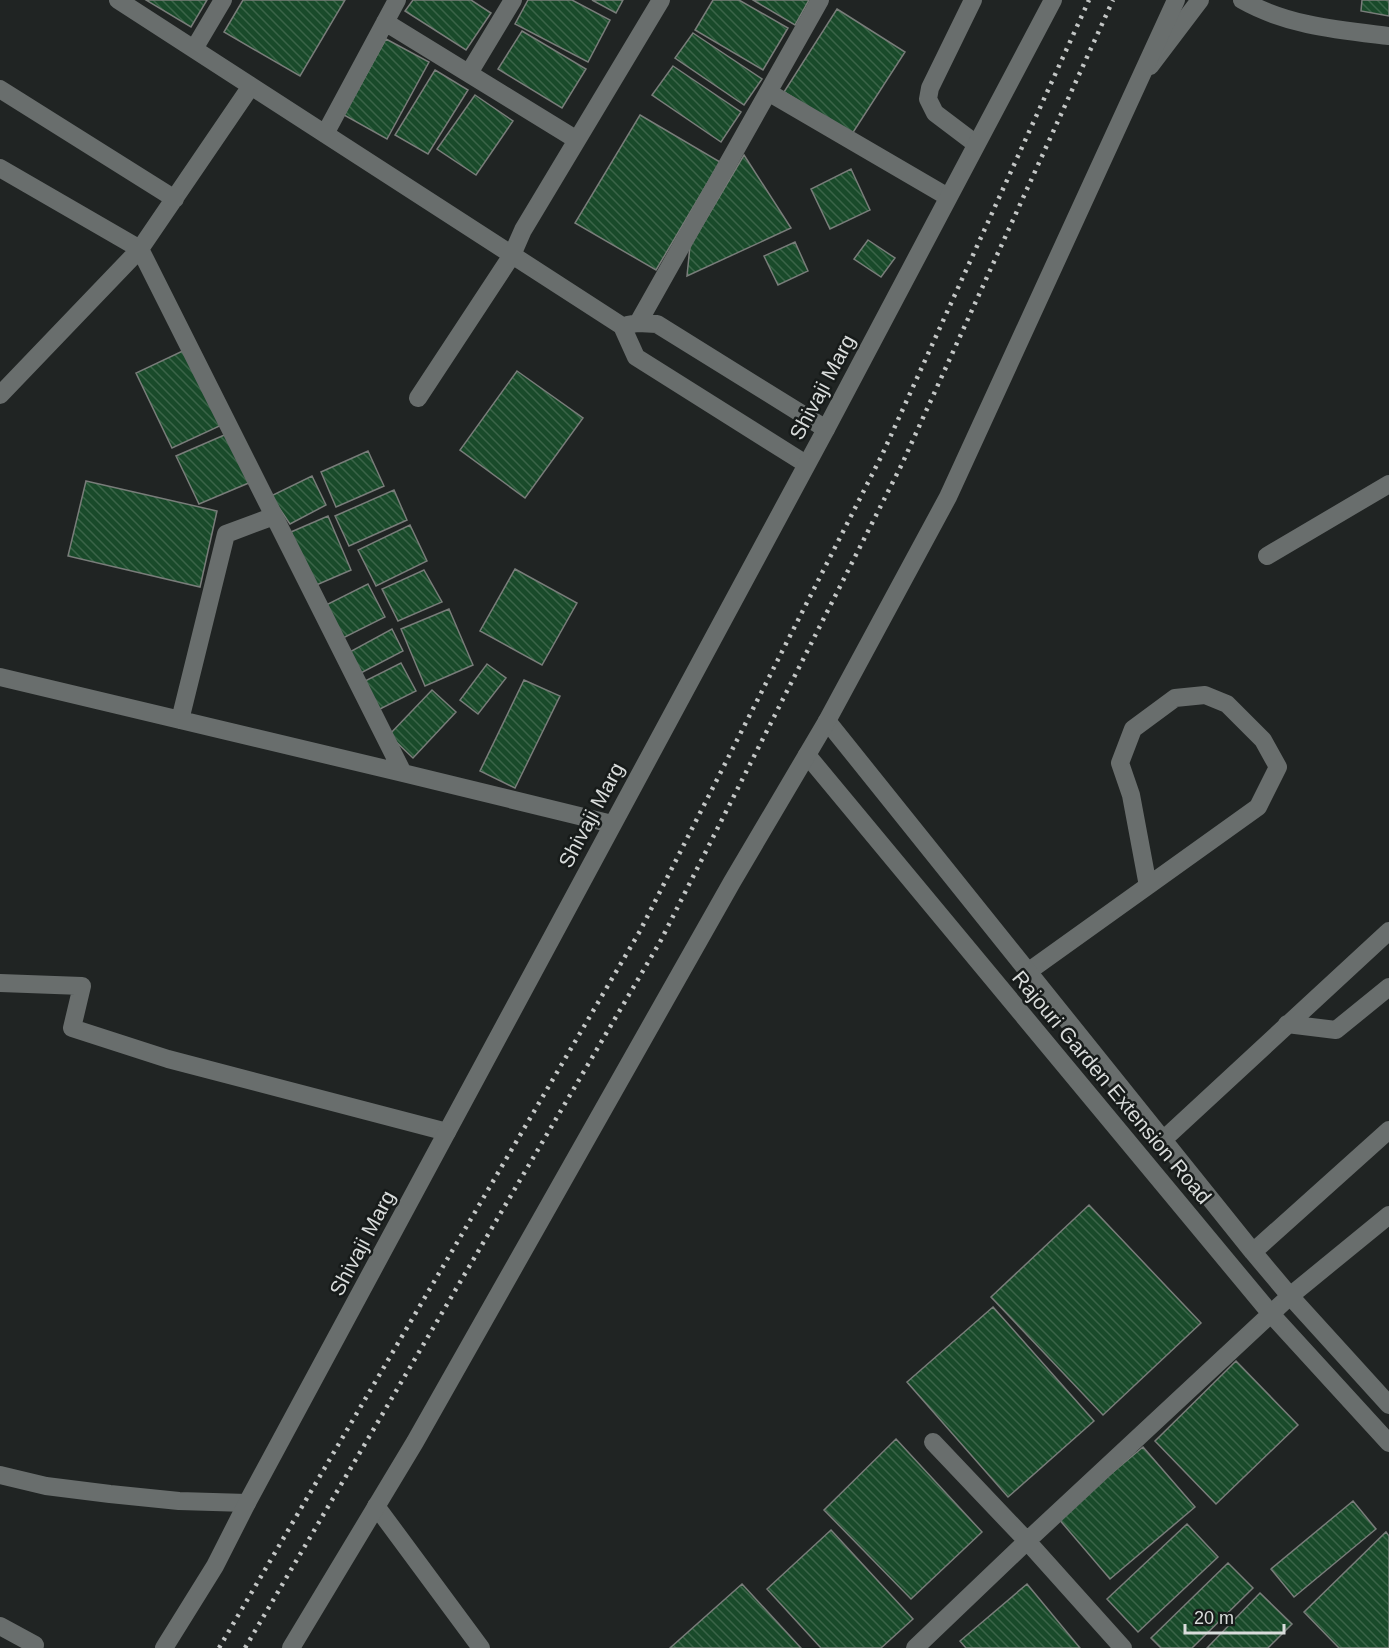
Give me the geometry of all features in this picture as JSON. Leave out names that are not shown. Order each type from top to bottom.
[{"type":"street","points":[[118,0],[512,255],[630,325],[657,324],[826,429]]},
{"type":"street","points":[[194,49],[223,0]]},
{"type":"street","points":[[325,134],[397,0]]},
{"type":"street","points":[[469,73],[513,0]]},
{"type":"street","points":[[418,398],[512,255],[523,230],[661,0]]},
{"type":"street","points":[[806,464],[636,357],[630,325],[820,0]]},
{"type":"street","points":[[973,0],[930,88],[928,99],[935,113],[976,144]]},
{"type":"street","name":"Shivaji Marg","points":[[164,1648],[215,1566],[826,429],[1053,0]]},
{"type":"street","points":[[291,1648],[426,1421],[732,882],[827,721],[948,497],[1176,0]]},
{"type":"street","points":[[1140,80],[1200,0]]},
{"type":"street","points":[[1242,0],[1273,14],[1312,26],[1389,36]]},
{"type":"street","points":[[385,22],[577,140]]},
{"type":"street","points":[[0,395],[140,249],[251,86]]},
{"type":"street","points":[[0,89],[175,199]]},
{"type":"street","points":[[768,92],[948,197]]},
{"type":"street","points":[[0,168],[140,249],[403,772]]},
{"type":"street","points":[[1267,556],[1389,484]]},
{"type":"street","points":[[180,720],[226,534],[274,516]]},
{"type":"street","points":[[0,677],[612,824]]},
{"type":"street","points":[[1029,971],[1148,886],[1258,807],[1278,767],[1263,740],[1227,704],[1205,695],[1175,698],[1132,729],[1120,763],[1131,795],[1148,886]]},
{"type":"street","name":"Rajouri Garden Extension Road","points":[[827,721],[1253,1252],[1389,1405]]},
{"type":"street","name":"Rajouri Garden Extension Road","points":[[807,755],[1272,1314],[1389,1443]]},
{"type":"street","points":[[1163,1140],[1389,931]]},
{"type":"street","points":[[0,983],[82,986],[72,1028],[168,1059],[447,1132]]},
{"type":"street","points":[[1287,1024],[1336,1030],[1389,987]]},
{"type":"street","points":[[1253,1252],[1389,1130]]},
{"type":"street","points":[[915,1648],[1290,1296],[1389,1215]]},
{"type":"street","points":[[933,1442],[1027,1541],[1123,1648]]},
{"type":"street","points":[[0,1475],[46,1486],[110,1494],[179,1501],[247,1503]]},
{"type":"street","points":[[376,1506],[481,1648]]},
{"type":"street","points":[[0,1626],[35,1645]]},
{"type":"building","points":[[146,0],[207,0],[191,27]]},
{"type":"building","points":[[243,0],[345,0],[300,76],[224,32]]},
{"type":"building","points":[[413,0],[471,0],[491,13],[466,50],[405,11]]},
{"type":"building","points":[[528,0],[572,0],[610,20],[588,62],[515,24]]},
{"type":"building","points":[[592,0],[623,0],[616,13]]},
{"type":"building","points":[[713,0],[739,0],[788,28],[763,70],[695,30]]},
{"type":"building","points":[[753,0],[809,0],[795,25]]},
{"type":"building","points":[[1362,0],[1389,0],[1389,16],[1361,11]]},
{"type":"building","points":[[837,9],[905,52],[852,134],[784,92]]},
{"type":"building","points":[[522,31],[586,69],[562,108],[498,69]]},
{"type":"building","points":[[693,33],[762,79],[744,105],[675,58]]},
{"type":"building","points":[[386,39],[429,62],[387,139],[344,115]]},
{"type":"building","points":[[673,66],[741,112],[721,142],[652,95]]},
{"type":"building","points":[[435,70],[468,90],[428,154],[395,135]]},
{"type":"building","points":[[475,95],[513,121],[476,175],[437,149]]},
{"type":"building","points":[[640,115],[720,162],[656,270],[575,223]]},
{"type":"building","points":[[744,155],[791,228],[687,276],[690,246]]},
{"type":"building","points":[[851,169],[870,210],[830,229],[811,189]]},
{"type":"building","points":[[868,240],[895,258],[881,277],[854,259]]},
{"type":"building","points":[[795,242],[808,271],[778,285],[764,256]]},
{"type":"building","points":[[189,348],[226,423],[172,448],[136,373]]},
{"type":"building","points":[[517,371],[583,418],[525,498],[460,450]]},
{"type":"building","points":[[229,433],[251,482],[199,504],[176,456]]},
{"type":"building","points":[[368,451],[384,486],[336,507],[321,472]]},
{"type":"building","points":[[312,476],[326,505],[290,524],[271,496]]},
{"type":"building","points":[[86,481],[217,511],[200,587],[68,556]]},
{"type":"building","points":[[394,490],[407,520],[349,546],[335,516]]},
{"type":"building","points":[[328,516],[351,570],[314,586],[291,532]]},
{"type":"building","points":[[410,525],[427,561],[376,586],[358,550]]},
{"type":"building","points":[[515,569],[577,603],[542,665],[480,631]]},
{"type":"building","points":[[424,570],[442,602],[398,621],[382,589]]},
{"type":"building","points":[[368,584],[385,617],[339,640],[322,607]]},
{"type":"building","points":[[449,609],[473,665],[425,686],[401,629]]},
{"type":"building","points":[[392,629],[403,651],[357,675],[346,654]]},
{"type":"building","points":[[401,663],[416,691],[378,710],[363,682]]},
{"type":"building","points":[[487,664],[506,678],[478,714],[460,700]]},
{"type":"building","points":[[524,680],[560,696],[515,788],[480,771]]},
{"type":"building","points":[[432,690],[456,712],[413,758],[389,735]]},
{"type":"building","points":[[1089,1205],[1201,1323],[1103,1415],[991,1297]]},
{"type":"building","points":[[993,1307],[1094,1421],[1008,1497],[907,1382]]},
{"type":"building","points":[[1236,1361],[1298,1425],[1216,1504],[1155,1441]]},
{"type":"building","points":[[896,1439],[982,1532],[911,1599],[824,1510]]},
{"type":"building","points":[[1143,1447],[1195,1507],[1110,1579],[1058,1518]]},
{"type":"building","points":[[1353,1501],[1376,1529],[1294,1597],[1271,1569]]},
{"type":"building","points":[[1187,1524],[1218,1557],[1138,1632],[1107,1599]]},
{"type":"building","points":[[831,1530],[913,1619],[881,1648],[821,1648],[767,1589]]},
{"type":"building","points":[[1386,1532],[1389,1536],[1389,1648],[1339,1648],[1304,1612]]},
{"type":"building","points":[[1228,1563],[1253,1588],[1192,1648],[1161,1648],[1151,1638]]},
{"type":"building","points":[[742,1584],[801,1648],[670,1648]]},
{"type":"building","points":[[1027,1584],[1080,1648],[966,1648],[960,1641]]},
{"type":"building","points":[[1260,1593],[1292,1624],[1268,1648],[1207,1648]]},
{"type":"railway","points":[[219,1648],[640,931],[882,455],[1089,0]]},
{"type":"railway","points":[[245,1648],[660,942],[902,464],[1113,0]]}]
